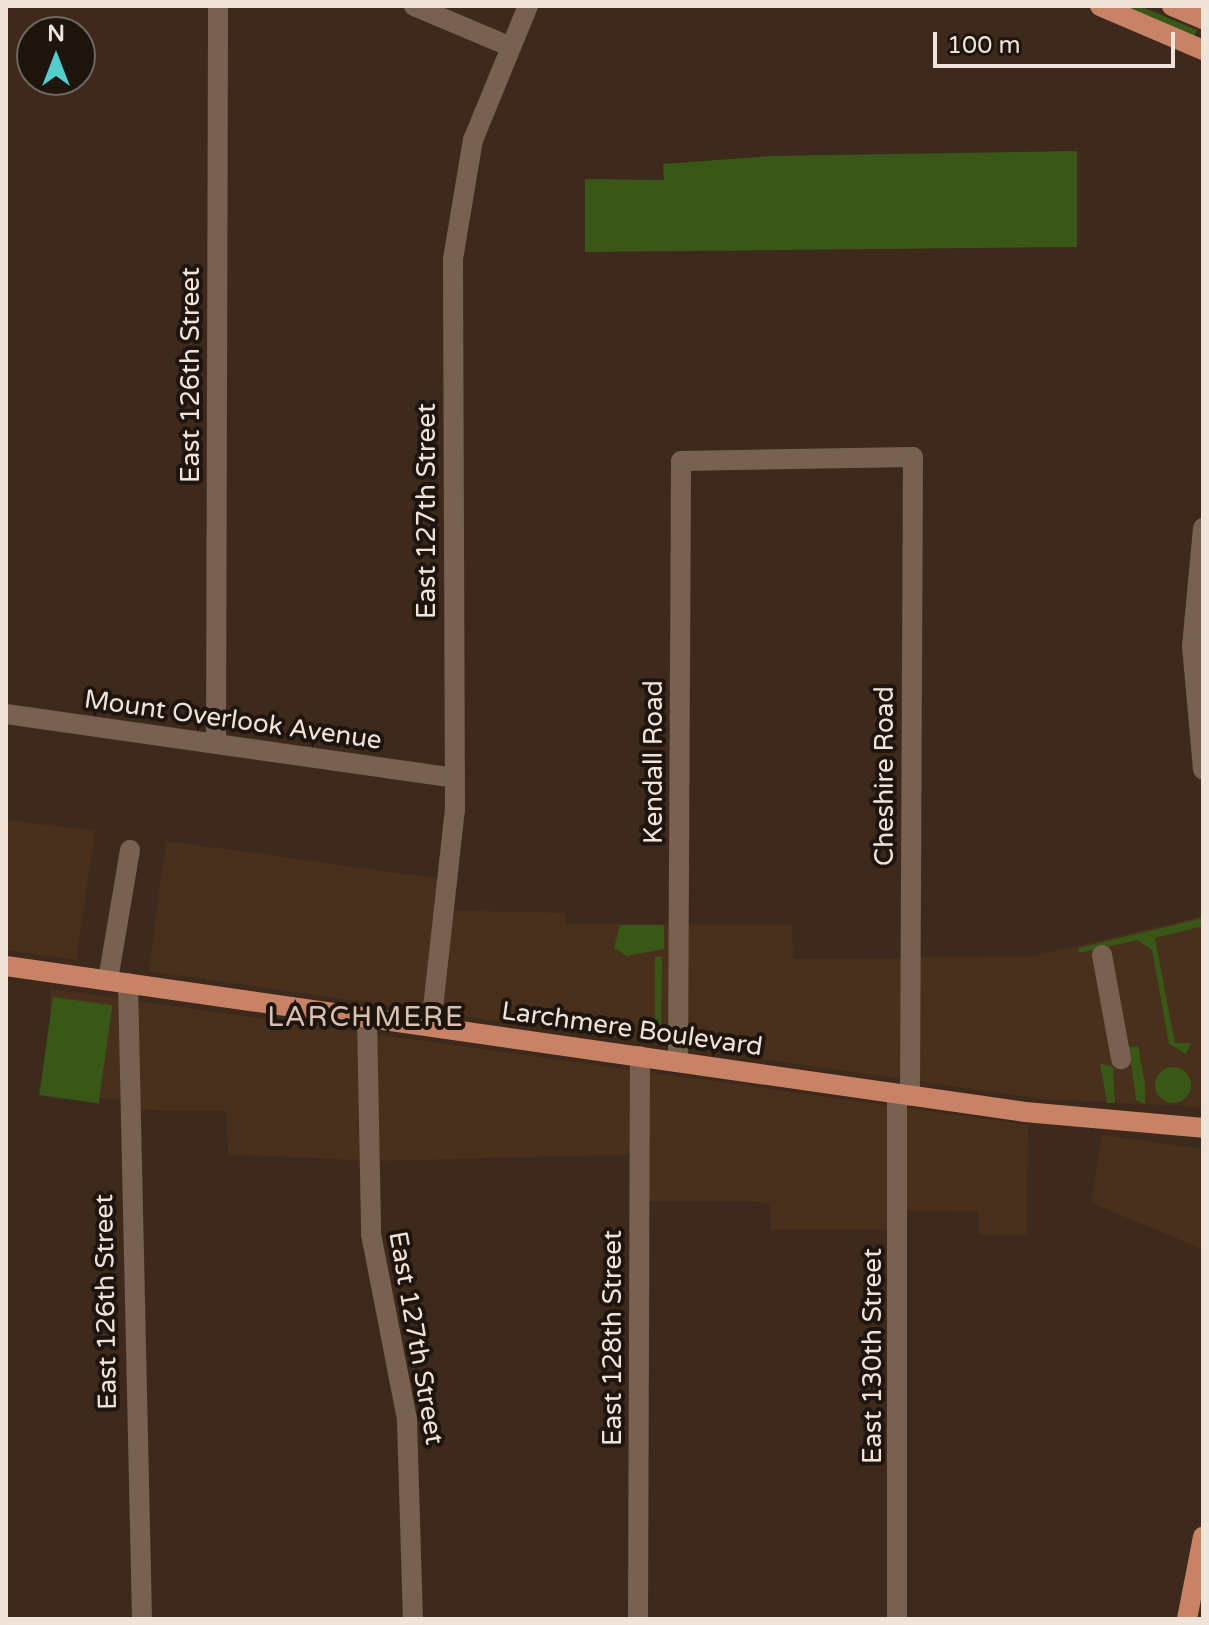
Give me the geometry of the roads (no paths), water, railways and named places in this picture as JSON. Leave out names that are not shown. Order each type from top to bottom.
[{"type":"main road","points":[[1100,6],[1203,50]]},
{"type":"main road","points":[[1172,6],[1203,19]]},
{"type":"main road","name":"Larchmere Boulevard","points":[[6,966],[904,1095],[1203,1128]]},
{"type":"main road","points":[[1187,1619],[1203,1537]]},
{"type":"street","name":"East 126th Street","points":[[216,744],[218,6]]},
{"type":"street","points":[[414,6],[511,47]]},
{"type":"street","name":"East 127th Street","points":[[431,1026],[450,906],[454,778],[453,259],[473,140],[528,6]]},
{"type":"street","name":"Kendall Road","points":[[678,1062],[681,461],[913,457]]},
{"type":"street","name":"Cheshire Road","points":[[904,1095],[913,457]]},
{"type":"street","points":[[1203,528],[1192,646],[1203,770]]},
{"type":"street","name":"Mount Overlook Avenue","points":[[6,714],[454,778]]},
{"type":"street","name":"East 126th Street","points":[[130,850],[118,982],[142,1619]]},
{"type":"street","points":[[1102,955],[1121,1059]]},
{"type":"street","name":"East 127th Street","points":[[367,1017],[371,1234],[407,1420],[413,1619]]},
{"type":"street","name":"East 128th Street","points":[[638,1619],[640,1056]]},
{"type":"street","name":"East 130th Street","points":[[897,1619],[904,1095]]},
{"type":"district","name":"LARCHMERE","points":[[366,1017]]}]
